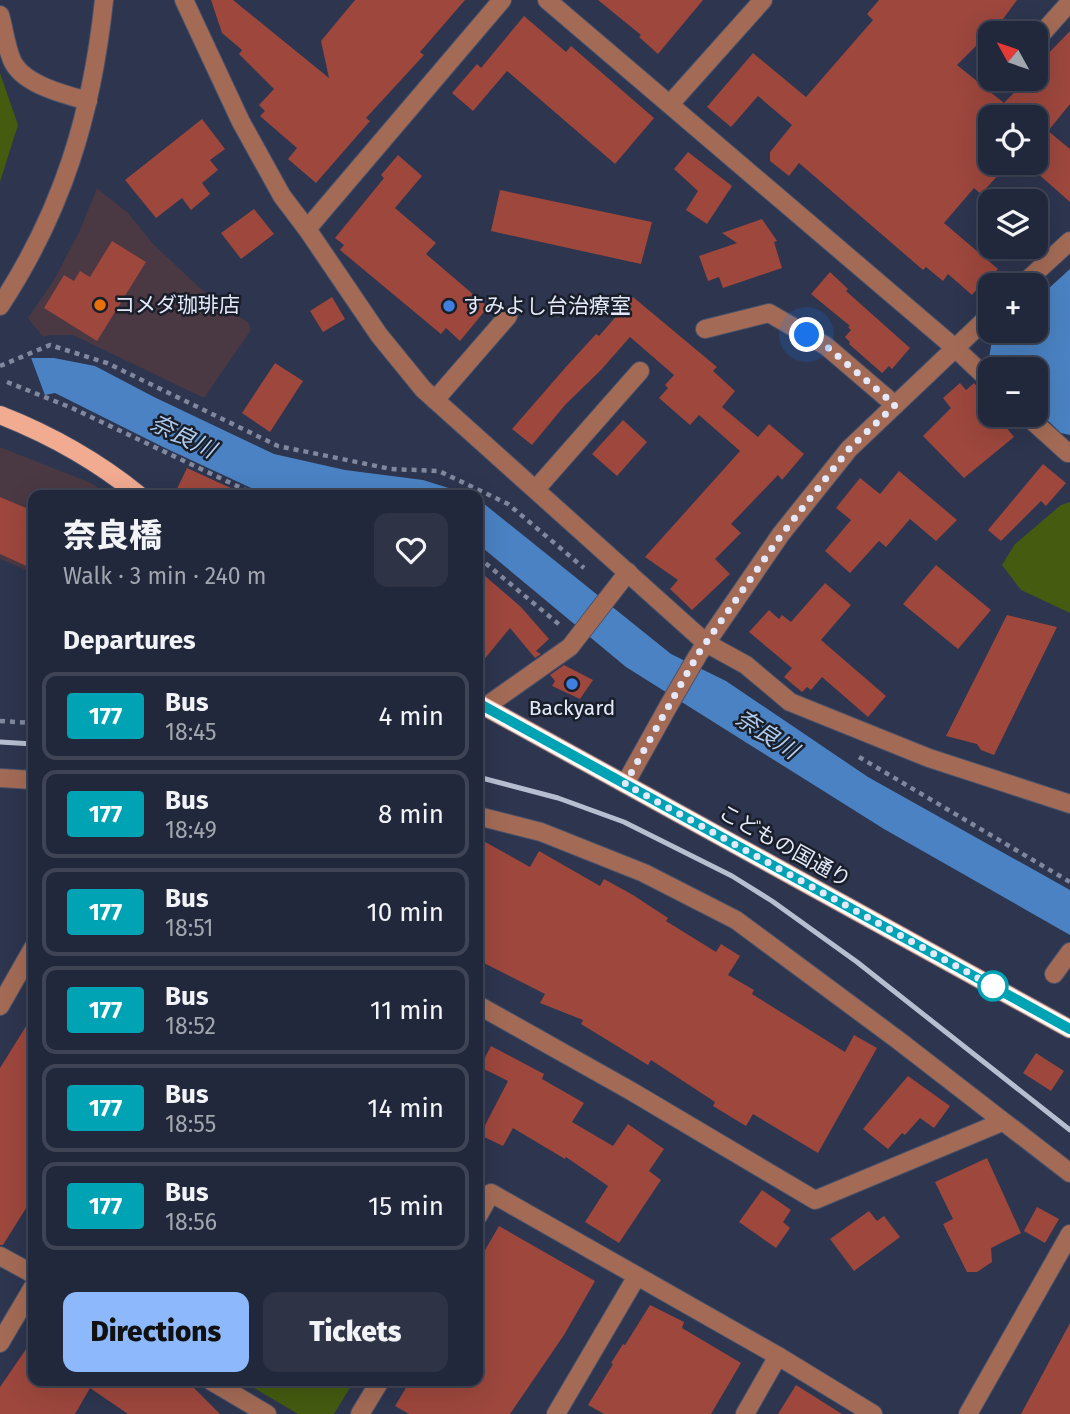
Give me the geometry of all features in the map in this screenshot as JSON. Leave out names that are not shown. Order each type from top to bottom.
[{"type":"main road","points":[[0,415],[67,445],[107,469],[133,490]]},
{"type":"main road","name":"こどもの国通り","points":[[483,708],[1070,1029]]},
{"type":"street","points":[[0,306],[33,252],[78,143],[88,101],[104,0]]},
{"type":"street","points":[[184,0],[240,122],[282,196],[379,335],[423,389],[628,572],[702,649],[746,665],[790,702],[929,758],[1070,804]]},
{"type":"street","points":[[307,229],[502,0]]},
{"type":"street","points":[[547,0],[978,370]]},
{"type":"street","points":[[670,104],[763,0]]},
{"type":"street","points":[[1048,27],[1070,2]]},
{"type":"street","points":[[0,15],[14,65],[34,82],[60,94],[88,101]]},
{"type":"street","points":[[1035,273],[1070,241]]},
{"type":"street","points":[[705,329],[769,313],[826,346],[895,405]]},
{"type":"street","points":[[435,400],[508,316]]},
{"type":"street","points":[[625,784],[702,649],[782,534],[849,449],[978,326]]},
{"type":"street","points":[[536,489],[640,372]]},
{"type":"street","points":[[1039,427],[1068,453],[1070,451]]},
{"type":"street","points":[[483,704],[570,647],[628,572]]},
{"type":"street","points":[[0,778],[28,780]]},
{"type":"street","points":[[483,817],[541,832],[644,873],[736,920],[898,1040],[1070,1173]]},
{"type":"street","points":[[1054,974],[1070,953]]},
{"type":"street","points":[[0,1006],[28,957]]},
{"type":"street","points":[[483,1007],[815,1200],[1002,1122]]},
{"type":"street","points":[[485,1188],[778,1356],[873,1414]]},
{"type":"street","points":[[968,1414],[1070,1234]]},
{"type":"street","points":[[0,1256],[28,1271]]},
{"type":"street","points":[[556,1414],[637,1276]]},
{"type":"street","points":[[0,1343],[28,1295]]},
{"type":"street","points":[[745,1414],[778,1356]]},
{"type":"street","points":[[219,1386],[267,1414]]},
{"type":"street","points":[[360,1414],[377,1386]]},
{"type":"path","points":[[0,366],[50,345],[107,363],[278,446],[391,469],[439,471],[479,490]]},
{"type":"path","points":[[7,382],[72,408],[245,490]]},
{"type":"path","points":[[483,492],[508,504],[610,595]]},
{"type":"path","points":[[483,561],[576,639]]},
{"type":"path","points":[[0,721],[28,723]]},
{"type":"path","points":[[855,755],[1070,882]]},
{"type":"shaded area","points":[[97,188],[128,213],[153,244],[200,288],[248,322],[251,330],[204,398],[73,335],[43,337],[28,318],[54,280],[80,230]]},
{"type":"shaded area","points":[[0,447],[91,483],[102,490],[28,490],[28,571],[0,559]]},
{"type":"green space","points":[[0,73],[18,125],[0,182]]},
{"type":"green space","points":[[1070,502],[1070,613],[1021,590],[1002,565],[1015,544],[1061,505]]},
{"type":"green space","points":[[250,1386],[351,1386],[334,1414],[298,1414]]},
{"type":"water","points":[[1070,269],[1070,435],[1061,433],[1048,421],[1048,357],[989,357],[992,343],[1048,343],[1048,289]]},
{"type":"water","name":"奈良川","points":[[31,358],[54,358],[95,366],[274,454],[345,470],[423,480],[455,490],[256,490],[55,393],[0,404]]},
{"type":"water","name":"奈良川","points":[[483,503],[671,654],[726,681],[868,777],[1070,890],[1070,935],[884,829],[626,667],[483,548]]},
{"type":"pier","points":[[30,355],[46,398],[0,407],[0,365]]},
{"type":"building","points":[[211,0],[233,0],[329,78],[321,41],[355,0],[465,0],[420,52],[424,55],[366,118],[370,121],[316,183],[288,159],[297,148],[260,116],[265,111],[259,105],[274,89],[239,54],[242,50],[222,33]]},
{"type":"building","points":[[598,0],[703,0],[658,54],[639,37],[641,35]]},
{"type":"building","points":[[879,0],[1017,0],[1001,21],[978,21],[978,44],[957,65],[978,82],[978,91],[989,91],[1004,103],[1016,91],[1048,91],[1048,54],[1070,31],[1070,104],[1048,131],[1048,105],[978,105],[978,175],[998,175],[986,189],[978,189],[978,191],[974,188],[944,223],[978,252],[978,259],[986,259],[998,269],[995,273],[978,273],[978,288],[972,295],[948,274],[943,281],[926,267],[923,270],[799,163],[789,176],[770,161],[770,152],[792,125],[758,96],[731,127],[707,107],[753,53],[806,97],[873,20],[867,14]]},
{"type":"building","points":[[524,16],[566,52],[571,46],[654,118],[615,164],[507,71],[473,111],[452,93],[477,64],[481,68]]},
{"type":"building","points":[[202,119],[225,149],[210,160],[218,170],[202,183],[210,194],[191,210],[182,198],[156,218],[125,180]]},
{"type":"building","points":[[1048,131],[1070,149],[1070,202],[1039,175],[1048,175]]},
{"type":"building","points":[[688,152],[732,186],[707,224],[686,210],[698,191],[674,169]]},
{"type":"building","points":[[398,155],[422,176],[395,208],[436,243],[426,254],[488,307],[460,341],[446,328],[441,334],[340,250],[344,245],[335,238],[384,178],[381,175]]},
{"type":"building","points":[[500,190],[652,222],[641,264],[491,231]]},
{"type":"building","points":[[254,209],[274,234],[241,259],[221,233]]},
{"type":"building","points":[[762,219],[777,241],[774,242],[782,268],[723,288],[719,277],[708,281],[699,256],[737,243],[722,233]]},
{"type":"building","points":[[112,241],[146,262],[97,341],[44,308],[64,275],[74,281],[80,271],[90,277]]},
{"type":"building","points":[[830,272],[848,289],[846,291],[910,348],[892,369],[889,366],[882,373],[849,344],[845,337],[851,330],[848,327],[850,326],[811,294]]},
{"type":"building","points":[[332,297],[345,319],[323,332],[310,311]]},
{"type":"building","points":[[633,297],[717,367],[713,371],[735,391],[722,407],[758,437],[769,424],[804,454],[782,480],[778,475],[731,524],[741,533],[715,559],[730,574],[692,610],[670,589],[678,580],[645,557],[740,451],[699,415],[690,425],[659,398],[674,375],[630,337],[565,405],[532,445],[512,429],[596,334],[599,336]]},
{"type":"building","points":[[275,363],[303,381],[270,432],[242,413]]},
{"type":"building","points":[[960,383],[966,390],[974,383],[978,388],[978,427],[1006,427],[1014,437],[964,478],[923,436],[951,408],[943,398]]},
{"type":"building","points":[[623,420],[647,442],[617,476],[592,454]]},
{"type":"building","points":[[1043,464],[1066,483],[1046,506],[1041,501],[1001,541],[988,530]]},
{"type":"building","points":[[187,468],[235,490],[176,490]]},
{"type":"building","points":[[899,471],[957,520],[936,541],[910,519],[886,547],[879,541],[850,573],[825,551],[851,520],[836,508],[860,478],[880,494]]},
{"type":"building","points":[[0,497],[28,509],[28,567],[0,554]]},
{"type":"building","points":[[936,565],[991,610],[958,649],[903,604]]},
{"type":"building","points":[[483,574],[521,607],[549,639],[536,651],[541,654],[535,658],[510,628],[483,661]]},
{"type":"building","points":[[825,583],[851,605],[821,640],[886,696],[868,717],[822,677],[811,690],[807,687],[802,692],[784,677],[792,668],[749,632],[769,610],[779,619],[782,615],[791,622]]},
{"type":"building","points":[[1007,615],[1057,627],[994,755],[981,750],[977,744],[946,736]]},
{"type":"building","points":[[564,665],[593,680],[580,699],[552,686],[555,681],[550,675]]},
{"type":"building","points":[[483,841],[530,867],[539,851],[600,886],[604,879],[633,895],[668,918],[666,921],[716,952],[721,944],[740,956],[728,975],[754,990],[752,994],[845,1052],[854,1035],[877,1048],[818,1153],[753,1114],[746,1126],[713,1106],[715,1102],[651,1060],[648,1065],[581,1024],[583,1020],[540,1003],[545,994],[483,963]]},
{"type":"building","points":[[28,1023],[28,1205],[3,1245],[0,1245],[0,1068]]},
{"type":"building","points":[[491,1046],[544,1074],[542,1079],[584,1103],[572,1122],[613,1146],[628,1124],[664,1149],[649,1171],[661,1180],[619,1243],[585,1222],[608,1186],[566,1157],[565,1159],[513,1128],[503,1146],[483,1136],[483,1129],[508,1081],[483,1068],[483,1061]]},
{"type":"building","points":[[1036,1053],[1064,1071],[1051,1091],[1023,1073]]},
{"type":"building","points":[[908,1076],[950,1106],[934,1128],[920,1118],[888,1149],[863,1129]]},
{"type":"building","points":[[987,1158],[1021,1233],[991,1248],[992,1262],[977,1272],[967,1272],[943,1224],[953,1219],[935,1182]]},
{"type":"building","points":[[762,1190],[791,1210],[783,1222],[790,1228],[776,1248],[739,1222]]},
{"type":"building","points":[[1037,1207],[1059,1219],[1045,1243],[1024,1231]]},
{"type":"building","points":[[869,1211],[877,1221],[884,1216],[900,1237],[854,1271],[830,1239]]},
{"type":"building","points":[[499,1226],[595,1281],[564,1335],[510,1414],[409,1414],[395,1406],[407,1386],[483,1386],[483,1253]]},
{"type":"building","points":[[650,1305],[684,1322],[682,1328],[741,1363],[711,1414],[604,1414],[588,1405],[613,1364],[611,1363]]},
{"type":"building","points":[[1070,1323],[1070,1414],[1021,1414]]},
{"type":"building","points":[[28,1346],[28,1386],[192,1386],[220,1414],[128,1414],[90,1388],[75,1414],[0,1414],[0,1387]]},
{"type":"building","points":[[796,1385],[842,1414],[778,1414]]},
{"type":"railway","points":[[0,742],[28,744]]},
{"type":"railway","points":[[483,778],[558,798],[624,822],[732,876],[857,962],[1070,1130]]},
{"type":"bus line","name":"177","points":[[483,706],[1070,1029]]},
{"type":"place","name":"コメダ珈琲店","points":[[100,305]]},
{"type":"place","name":"すみよし台治療室","points":[[449,306]]},
{"type":"place","name":"Backyard","points":[[572,684]]},
{"type":"route","points":[[807,335],[826,346],[895,405],[849,449],[782,534],[698,654],[625,784],[998,989],[993,986]]}]
